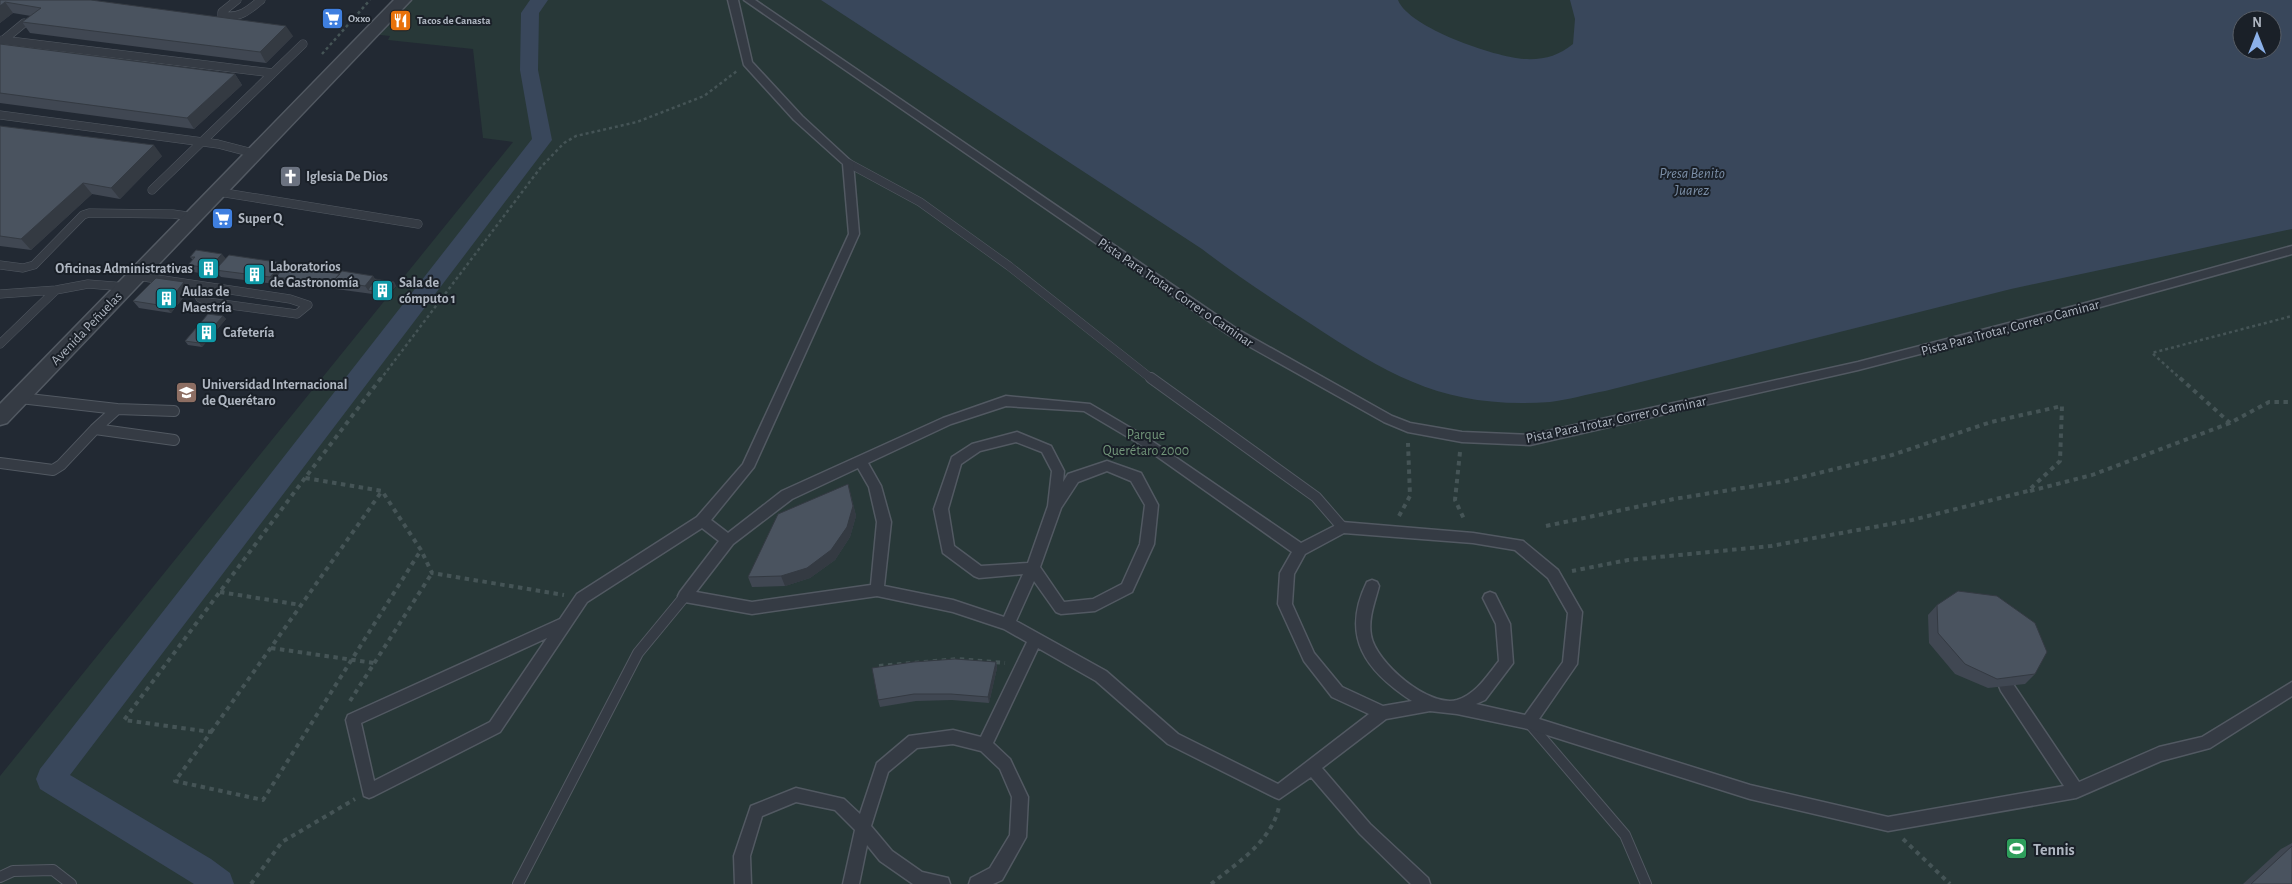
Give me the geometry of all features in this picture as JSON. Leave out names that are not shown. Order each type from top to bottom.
[{"type":"street","name":"Avenida Peñuelas","points":[[0,416],[195,217],[403,0]]},
{"type":"street","points":[[563,624],[353,720],[369,791],[495,728],[582,598],[702,521],[748,466],[854,234],[848,163],[798,118],[747,64],[733,0]]},
{"type":"street","name":"Pista Para Trotar, Correr o Caminar","points":[[749,0],[1233,332],[1388,418],[1408,427],[1462,437],[1530,440],[1858,366],[2090,306],[2292,250]]},
{"type":"street","points":[[1300,550],[1142,440],[1086,407],[1006,401],[947,420],[861,462],[787,495],[728,540],[685,596],[752,608],[877,590],[953,606],[1008,624],[1101,676],[1173,739],[1279,792],[1382,713],[1430,704],[1457,707],[1528,722],[1750,792],[1888,824],[2076,791],[2159,754],[2206,743],[2292,688]]},
{"type":"street","points":[[1033,568],[979,572],[948,549],[941,509],[956,460],[976,447],[1017,438],[1047,449],[1058,471],[1055,506]]},
{"type":"street","points":[[861,462],[876,486],[884,522],[877,590]]},
{"type":"street","points":[[1008,624],[1033,568],[1055,506],[1073,478],[1107,466],[1136,477],[1152,506],[1147,544],[1127,588],[1095,605],[1061,608],[1033,568]]},
{"type":"street","points":[[702,521],[728,540]]},
{"type":"street","points":[[1382,713],[1337,692],[1309,657],[1284,604],[1288,573],[1300,550],[1342,527],[1473,538],[1518,545],[1553,574],[1575,612],[1570,664],[1528,722]]},
{"type":"street","points":[[1372,586],[1363,621],[1368,654],[1401,686],[1430,704]]},
{"type":"street","points":[[1457,707],[1480,695],[1506,663],[1503,624],[1490,598]]},
{"type":"street","points":[[985,745],[1035,639]]},
{"type":"street","points":[[2006,686],[2076,791]]},
{"type":"street","points":[[851,884],[863,828],[882,768],[914,742],[953,736],[985,745],[1006,764],[1020,797],[1018,837],[996,874],[977,884]]},
{"type":"street","points":[[1312,767],[1366,829],[1422,884]]},
{"type":"street","points":[[743,884],[742,856],[756,811],[796,795],[839,804],[863,828],[886,856],[919,879],[942,884]]},
{"type":"lane","points":[[236,0],[222,12],[222,16],[236,18],[243,15],[260,0]]},
{"type":"lane","points":[[1,41],[24,23]]},
{"type":"lane","points":[[1,41],[273,73]]},
{"type":"lane","points":[[152,190],[303,44]]},
{"type":"lane","points":[[0,115],[202,141],[256,154]]},
{"type":"lane","points":[[848,163],[920,202],[1009,266],[1139,370],[1316,497],[1342,527]]},
{"type":"lane","points":[[219,192],[418,224]]},
{"type":"lane","points":[[0,265],[23,268],[34,265],[83,215],[89,213],[172,214],[195,217]]},
{"type":"lane","points":[[0,294],[56,290],[88,284],[132,281],[193,285],[290,299],[307,303],[308,306],[297,314],[208,302],[200,298],[193,285]]},
{"type":"lane","points":[[0,344],[56,290]]},
{"type":"lane","points":[[19,398],[117,409],[174,412]]},
{"type":"lane","points":[[0,463],[53,470],[61,465],[117,409]]},
{"type":"lane","points":[[95,429],[174,440]]},
{"type":"lane","points":[[518,884],[638,653],[685,596]]},
{"type":"lane","points":[[1528,722],[1625,835],[1646,884]]},
{"type":"lane","points":[[0,878],[13,871],[54,870],[71,884]]},
{"type":"path","points":[[212,732],[124,720],[541,167],[564,143],[576,136],[637,122],[704,96],[747,64]]},
{"type":"path","points":[[2230,423],[2152,353],[2292,316]]},
{"type":"path","points":[[1553,574],[1628,560],[1771,546],[1912,520],[2092,475],[2230,423],[2269,402],[2292,402]]},
{"type":"path","points":[[1546,526],[1674,499],[1786,482],[1892,455],[1991,422],[2062,406],[2060,460],[2028,491]]},
{"type":"path","points":[[1391,530],[1410,496],[1408,427]]},
{"type":"path","points":[[1462,437],[1455,500],[1473,538]]},
{"type":"path","points":[[306,478],[382,491],[421,550],[432,573]]},
{"type":"path","points":[[382,491],[212,732],[175,781],[262,800],[421,550]]},
{"type":"path","points":[[432,573],[582,598]]},
{"type":"path","points":[[353,720],[350,701],[432,573]]},
{"type":"path","points":[[220,592],[301,605]]},
{"type":"path","points":[[271,648],[374,663]]},
{"type":"path","points":[[879,666],[916,661],[958,659],[1022,666]]},
{"type":"path","points":[[251,884],[282,842],[369,791]]},
{"type":"path","points":[[1211,884],[1263,839],[1278,815],[1279,792]]},
{"type":"path","points":[[1888,824],[1950,884]]},
{"type":"green space","name":"Parque Querétaro 2000","points":[[400,0],[2292,0],[2292,884],[0,884],[0,776],[513,142],[483,138],[473,49],[388,40],[390,36],[371,34]]},
{"type":"water","name":"Presa Benito Juarez","points":[[821,0],[1398,0],[1405,10],[1418,21],[1454,39],[1494,53],[1531,59],[1544,58],[1562,52],[1573,44],[1575,19],[1570,0],[2292,0],[2292,229],[2011,289],[1605,391],[1550,402],[1514,403],[1481,400],[1451,395],[1423,386],[1368,360],[1229,269],[1202,249]]},
{"type":"building","points":[[0,0],[91,0],[286,26],[260,52],[22,22],[41,8],[5,2],[0,6]]},
{"type":"building","points":[[0,44],[235,74],[187,118],[0,93]]},
{"type":"building","points":[[0,126],[154,145],[111,188],[83,183],[21,239],[0,236]]},
{"type":"building","points":[[196,250],[222,254],[209,268],[188,265],[195,257],[190,257]]},
{"type":"building","points":[[229,255],[283,263],[270,277],[215,270]]},
{"type":"building","points":[[285,266],[340,274],[333,281],[335,285],[276,277]]},
{"type":"building","points":[[342,271],[373,276],[365,286],[333,281]]},
{"type":"building","points":[[156,278],[184,282],[165,306],[133,301]]},
{"type":"building","points":[[375,279],[394,282],[385,293],[368,290]]},
{"type":"building","points":[[208,314],[223,316],[199,343],[185,341]]},
{"type":"building","points":[[848,484],[853,506],[847,527],[831,550],[807,568],[781,576],[748,577],[778,514]]},
{"type":"building","points":[[1958,591],[1997,596],[2035,623],[2047,652],[2035,674],[1997,679],[1965,664],[1938,633],[1937,605]]},
{"type":"building","points":[[955,659],[996,662],[988,697],[914,694],[878,700],[872,668],[913,662]]},
{"type":"building","points":[[2292,846],[2292,884],[2251,884]]},
{"type":"waterway","points":[[219,884],[200,870],[50,779],[542,140],[529,70],[530,13],[539,0]]},
{"type":"place","name":"Oxxo","points":[[332,18]]},
{"type":"place","name":"Tacos de Canasta","points":[[401,20]]},
{"type":"place","name":"Iglesia De Dios","points":[[290,176]]},
{"type":"place","name":"Super Q","points":[[222,218]]},
{"type":"place","name":"Oficinas Administrativas","points":[[209,268]]},
{"type":"place","name":"Laboratorios de Gastronomía","points":[[254,274]]},
{"type":"place","name":"Sala de cómputo 1","points":[[383,290]]},
{"type":"place","name":"Aulas de Maestría","points":[[166,299]]},
{"type":"place","name":"Cafetería","points":[[207,332]]},
{"type":"place","name":"Universidad Internacional de Querétaro","points":[[186,392]]},
{"type":"place","name":"Tennis","points":[[2017,849]]}]
